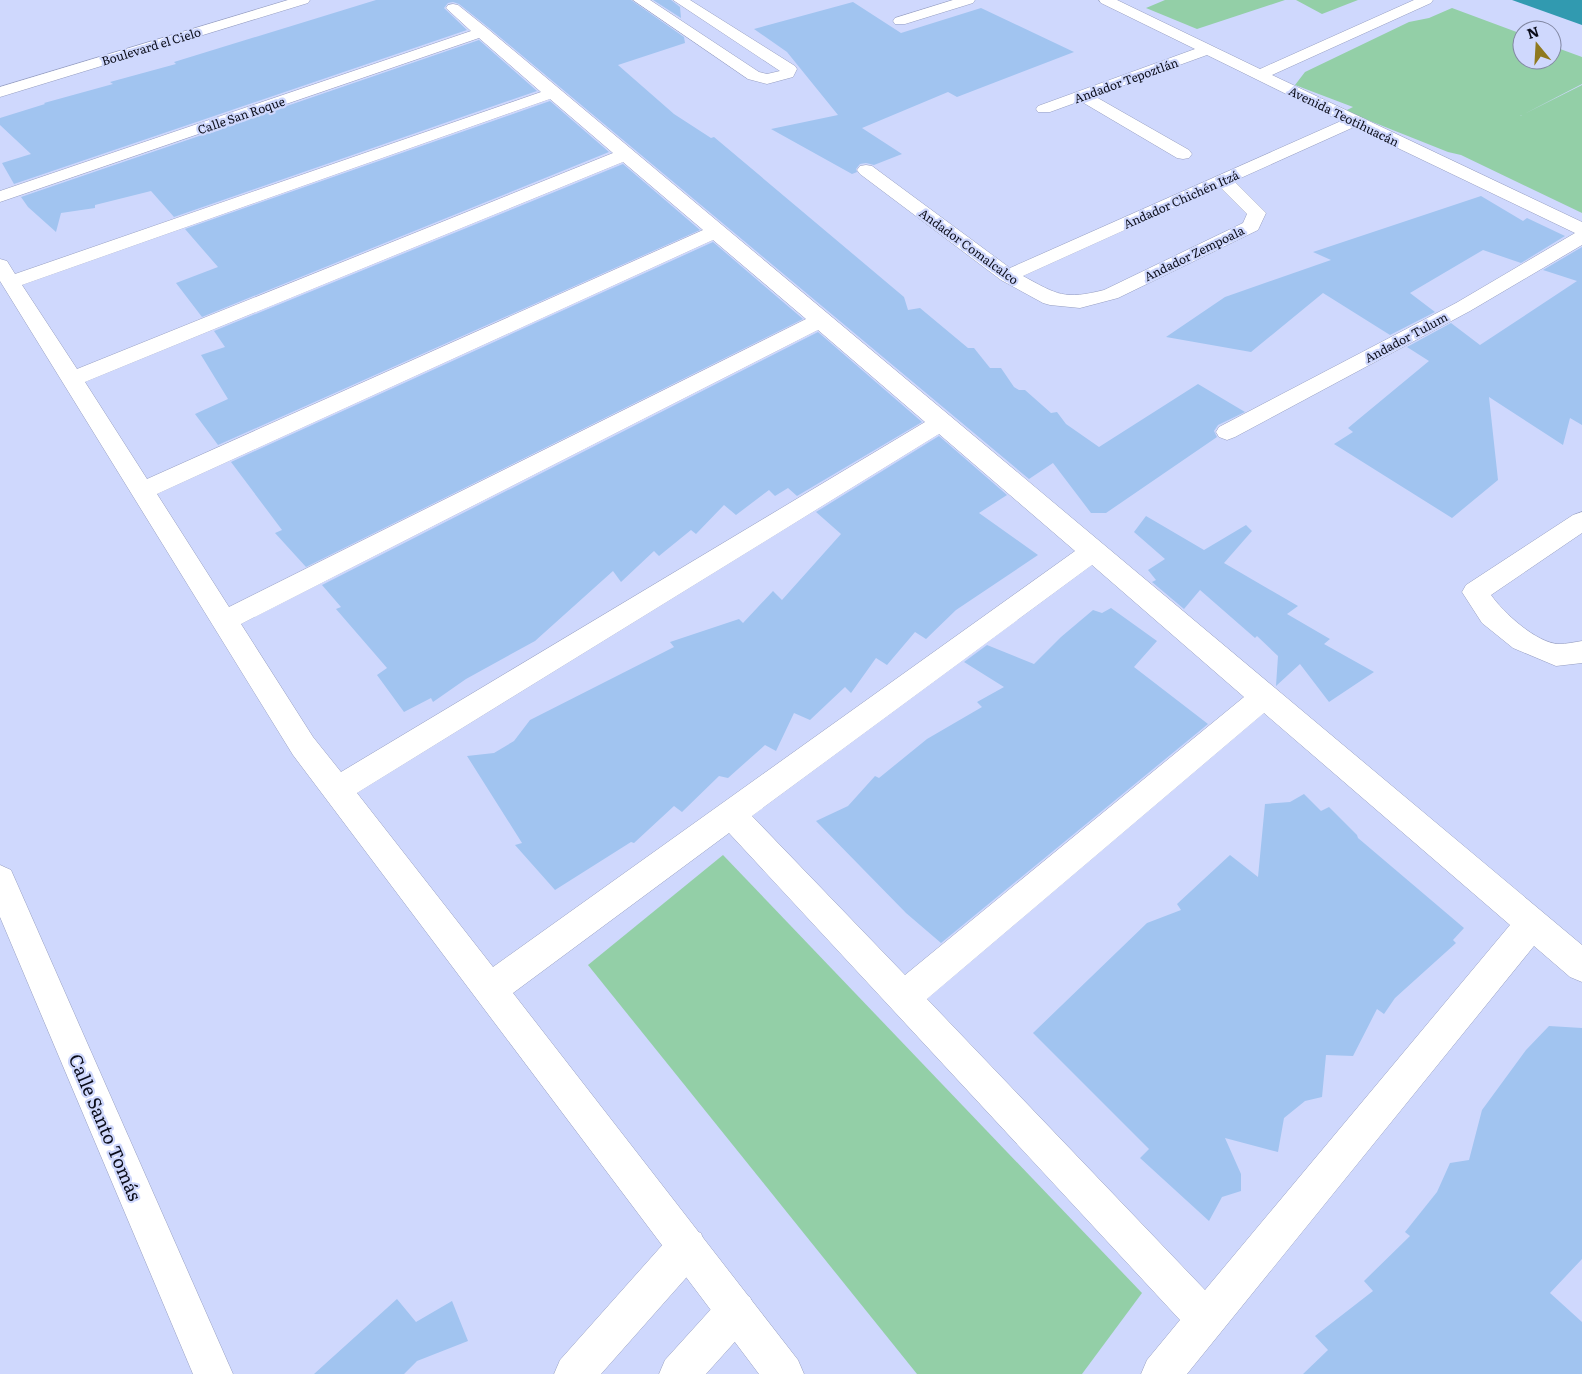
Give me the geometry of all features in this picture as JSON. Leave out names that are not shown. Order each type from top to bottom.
[{"type":"street","name":"Boulevard el Cielo","points":[[0,92],[303,0]]},
{"type":"street","points":[[640,0],[754,76],[767,79],[787,74],[789,69],[680,0]]},
{"type":"street","points":[[900,22],[968,0]]},
{"type":"street","name":"Avenida Teotihuacán","points":[[1106,0],[1354,121],[1582,229]]},
{"type":"street","points":[[1259,75],[1426,0]]},
{"type":"street","points":[[453,8],[1582,966]]},
{"type":"street","name":"Calle San Roque","points":[[0,197],[482,32]]},
{"type":"street","name":"Andador Tepoztlán","points":[[1044,109],[1208,50]]},
{"type":"street","points":[[553,93],[6,274],[303,746],[784,1374]]},
{"type":"street","points":[[1083,96],[1183,154]]},
{"type":"street","name":"Andador Chichén Itzá","points":[[1008,276],[1354,121]]},
{"type":"street","points":[[72,379],[626,154]]},
{"type":"street","name":"Andador Comalcalco","points":[[866,170],[1008,276],[1050,300],[1080,302]]},
{"type":"street","name":"Andador Zempoala","points":[[1080,302],[1111,294],[1251,226],[1257,213],[1224,180]]},
{"type":"street","points":[[142,490],[717,231]]},
{"type":"street","name":"Andador Tulum","points":[[1227,432],[1463,307],[1582,238]]},
{"type":"street","points":[[224,620],[821,320]]},
{"type":"street","points":[[337,790],[942,422]]},
{"type":"street","points":[[1582,521],[1475,592],[1491,616],[1522,641],[1556,655],[1582,652]]},
{"type":"street","points":[[489,990],[1093,551]]},
{"type":"street","points":[[903,998],[1265,696]]},
{"type":"street","points":[[730,814],[1206,1319]]},
{"type":"street","name":"Calle Santo Tomás","points":[[0,880],[213,1374]]},
{"type":"street","points":[[1161,1374],[1532,923]]},
{"type":"street","points":[[574,1374],[687,1247]]},
{"type":"street","points":[[679,1374],[736,1311]]},
{"type":"shaded area","points":[[1165,0],[1285,0],[1197,29],[1146,8]]},
{"type":"shaded area","points":[[1296,0],[1358,0],[1322,14]]},
{"type":"shaded area","points":[[1512,0],[1582,0],[1582,25]]},
{"type":"shaded area","points":[[1452,8],[1512,30],[1512,70],[1562,70],[1562,50],[1582,57],[1582,84],[1520,116],[1582,85],[1582,213],[1461,155],[1448,152],[1345,111],[1353,107],[1295,85],[1305,72],[1409,22],[1429,18]]},
{"type":"shaded area","points":[[723,855],[1142,1293],[1082,1374],[917,1374],[588,965]]},
{"type":"building","points":[[376,0],[631,0],[684,37],[685,43],[618,65],[674,114],[711,138],[714,137],[904,297],[908,310],[920,308],[968,348],[974,348],[990,368],[1001,368],[1014,387],[1019,390],[1025,390],[1051,413],[1057,412],[1066,424],[1099,447],[1198,384],[1245,412],[1218,425],[1214,431],[1217,437],[1106,513],[1091,513],[1053,463],[1029,479],[489,28],[459,4],[453,2],[448,3],[444,8],[467,30],[14,184],[2,163],[31,154],[0,125],[0,118]]},
{"type":"building","points":[[653,0],[671,0],[680,7],[681,18]]},
{"type":"building","points":[[853,2],[901,33],[981,8],[1074,52],[957,97],[948,92],[862,128],[902,154],[874,165],[860,164],[856,169],[857,172],[852,174],[771,129],[838,115],[787,52],[754,29]]},
{"type":"building","points":[[479,40],[537,91],[174,217],[151,191],[95,205],[95,208],[61,213],[56,232],[28,207],[21,197]]},
{"type":"building","points":[[550,101],[609,152],[202,317],[176,283],[218,267],[185,229]]},
{"type":"building","points":[[623,164],[700,230],[218,445],[195,414],[228,399],[201,355],[225,347],[214,331]]},
{"type":"building","points":[[1481,196],[1523,221],[1527,218],[1565,236],[1521,263],[1483,250],[1410,293],[1435,312],[1390,335],[1323,293],[1251,352],[1166,337],[1225,297],[1331,260],[1313,252]]},
{"type":"building","points":[[713,242],[803,319],[306,567],[275,533],[282,530],[231,462]]},
{"type":"building","points":[[1582,247],[1582,425],[1570,418],[1563,445],[1489,397],[1498,480],[1452,518],[1334,444],[1353,432],[1348,428],[1429,361],[1407,347],[1451,323],[1480,345],[1577,281],[1543,270]]},
{"type":"building","points":[[818,332],[922,422],[797,496],[788,488],[775,496],[769,490],[736,515],[724,505],[696,534],[691,530],[659,556],[654,551],[621,582],[613,571],[535,641],[466,679],[433,702],[431,698],[404,712],[377,675],[387,668],[336,609],[341,607],[322,585]]},
{"type":"building","points":[[939,436],[1007,495],[979,513],[1038,555],[956,610],[926,639],[915,632],[887,665],[876,658],[851,693],[845,687],[810,720],[794,713],[776,751],[765,745],[728,778],[719,776],[682,812],[674,806],[634,843],[631,842],[555,890],[515,845],[522,843],[467,756],[494,753],[514,741],[530,720],[674,647],[670,642],[739,619],[743,623],[773,591],[782,600],[841,534],[816,512]]},
{"type":"building","points":[[1146,516],[1204,550],[1246,525],[1252,531],[1224,563],[1298,606],[1287,614],[1330,639],[1324,644],[1374,672],[1329,702],[1300,664],[1276,686],[1278,656],[1257,636],[1255,638],[1200,590],[1184,609],[1152,582],[1156,580],[1148,570],[1165,559],[1134,532]]},
{"type":"building","points":[[1111,608],[1157,641],[1134,667],[1208,724],[941,943],[906,913],[816,821],[848,806],[875,776],[879,778],[927,739],[982,707],[977,702],[1004,687],[964,662],[987,645],[1034,664],[1061,637],[1093,610],[1102,613]]},
{"type":"building","points":[[1304,794],[1321,811],[1329,807],[1358,838],[1464,928],[1453,940],[1456,943],[1395,998],[1384,1014],[1377,1009],[1353,1056],[1326,1055],[1322,1097],[1305,1101],[1284,1118],[1278,1152],[1225,1138],[1241,1174],[1241,1191],[1222,1197],[1209,1221],[1140,1158],[1149,1149],[1033,1033],[1147,923],[1181,910],[1177,904],[1230,855],[1258,877],[1265,804],[1290,802]]},
{"type":"building","points":[[1549,1026],[1582,1028],[1582,1259],[1550,1293],[1582,1322],[1582,1374],[1303,1374],[1328,1350],[1315,1336],[1373,1291],[1364,1281],[1410,1236],[1405,1232],[1437,1192],[1450,1163],[1469,1160],[1482,1110],[1526,1050]]},
{"type":"building","points":[[397,1299],[416,1322],[452,1301],[468,1341],[417,1361],[404,1374],[314,1374]]}]
